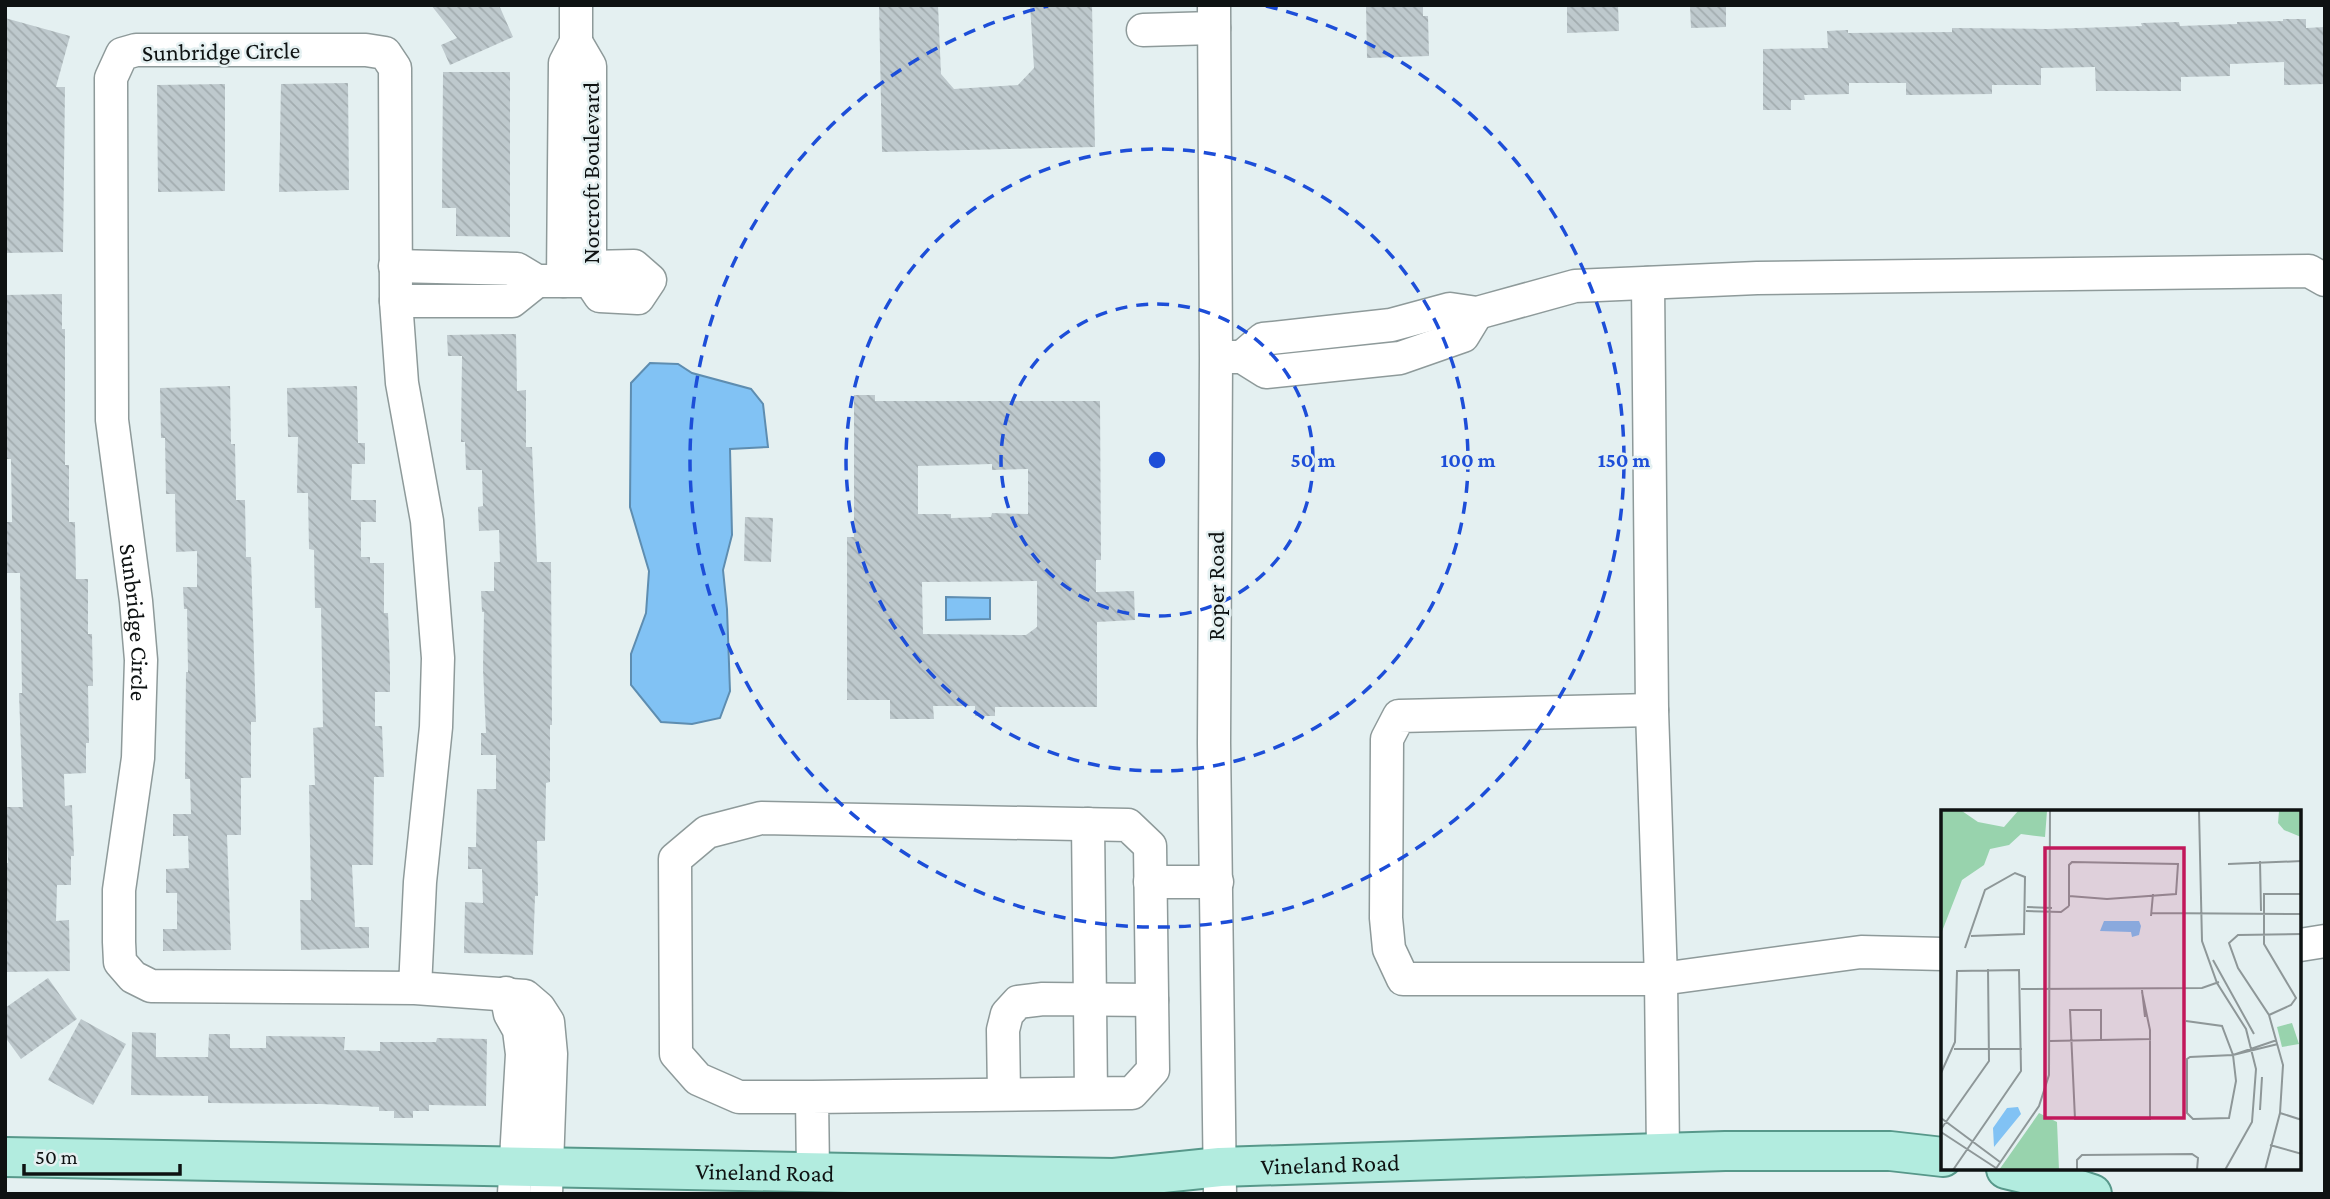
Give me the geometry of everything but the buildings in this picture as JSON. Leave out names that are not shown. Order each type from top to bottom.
[{"type":"main road","name":"Vineland Road","points":[[5,1157],[531,1181],[813,1173],[1220,1180],[1663,1153],[1890,1151],[1941,1157]]},
{"type":"main road","points":[[2014,1171],[2092,1194]]},
{"type":"street","name":"Norcroft Boulevard","points":[[570,277],[565,63],[576,42],[576,5]]},
{"type":"street","points":[[1143,30],[1214,16]]},
{"type":"street","name":"Roper Road","points":[[1214,16],[1229,357],[1214,743],[1220,1180]]},
{"type":"street","name":"Sunbridge Circle","points":[[415,988],[420,882],[436,727],[438,658],[427,522],[402,383],[396,301],[395,68],[385,53],[366,50],[136,50],[122,54],[111,78],[112,420],[136,601],[141,660],[138,758],[119,890],[120,962],[133,977],[151,986],[415,988],[524,996],[539,1008],[548,1022],[537,1054],[531,1181]]},
{"type":"street","points":[[395,266],[517,269],[570,277]]},
{"type":"street","points":[[461,269],[462,300]]},
{"type":"street","points":[[1229,357],[1263,339],[1391,325],[1450,309],[1477,313],[1575,286],[1757,278],[2309,271],[2325,280]]},
{"type":"street","points":[[396,301],[512,301],[570,277]]},
{"type":"street","points":[[1648,283],[1652,710],[1661,979],[1663,1153]]},
{"type":"street","points":[[1229,357],[1266,372],[1400,358],[1463,336],[1477,313]]},
{"type":"street","points":[[1391,325],[1400,358]]},
{"type":"street","points":[[1652,710],[1399,716],[1387,739],[1387,918],[1389,949],[1403,979],[1661,979],[1861,952],[1941,954]]},
{"type":"street","points":[[761,818],[1128,825],[1150,846],[1150,882],[1153,1070],[1132,1093],[739,1097],[698,1079],[676,1054],[675,859],[707,832],[761,818]]},
{"type":"street","points":[[1088,824],[1091,1093]]},
{"type":"street","points":[[1150,882],[1217,882]]},
{"type":"street","points":[[2302,945],[2325,941]]},
{"type":"street","points":[[1004,1094],[1003,1030],[1007,1014],[1018,1002],[1090,998],[1152,1000]]},
{"type":"street","points":[[812,1097],[813,1173]]},
{"type":"water","points":[[650,363],[678,364],[692,373],[751,389],[763,404],[768,447],[730,449],[732,535],[723,570],[730,691],[720,718],[692,724],[661,722],[631,685],[631,654],[646,613],[649,571],[630,507],[631,383]]},
{"type":"water","points":[[946,597],[990,598],[990,619],[946,620]]}]
